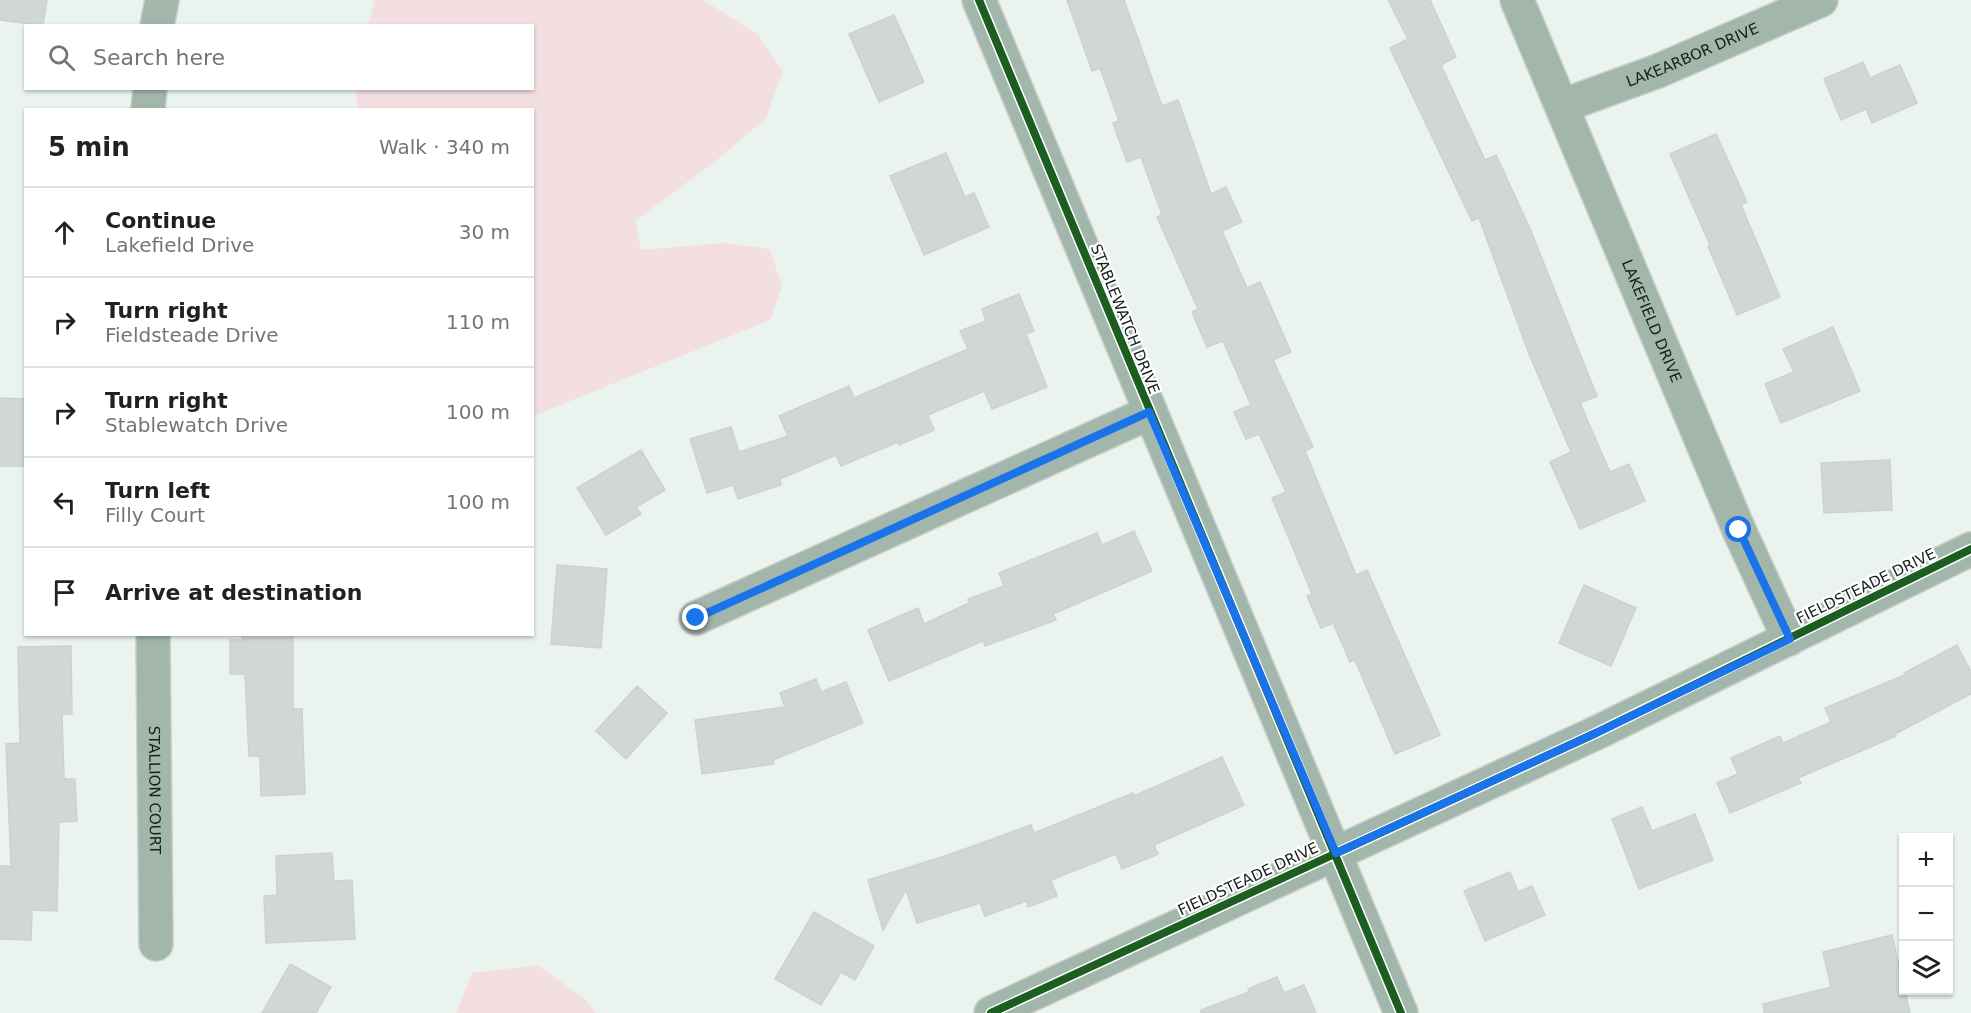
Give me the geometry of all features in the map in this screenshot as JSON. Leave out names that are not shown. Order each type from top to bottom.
[{"type":"street","points":[[157,24],[162,0]]},
{"type":"street","name":"STABLEWATCH DRIVE","points":[[979,0],[1401,1013]]},
{"type":"street","name":"LAKEFIELD DRIVE","points":[[1517,0],[1739,530],[1790,639]]},
{"type":"street","name":"LAKEARBOR DRIVE","points":[[1562,106],[1658,70],[1821,0]]},
{"type":"street","points":[[148,108],[150,90]]},
{"type":"street","points":[[696,618],[1149,412]]},
{"type":"street","name":"FIELDSTEADE DRIVE","points":[[991,1013],[1596,733],[1971,549]]},
{"type":"street","name":"STALLION COURT","points":[[153,636],[156,944]]},
{"type":"shaded area","points":[[375,0],[703,0],[757,34],[783,71],[766,118],[717,160],[635,221],[641,250],[723,243],[770,249],[782,286],[770,320],[534,416],[534,108],[358,108],[355,90],[534,90],[534,24],[368,24]]},
{"type":"shaded area","points":[[538,965],[586,1000],[596,1013],[456,1013],[472,973]]},
{"type":"building","points":[[0,0],[47,0],[43,24],[0,20]]},
{"type":"building","points":[[1067,0],[1124,0],[1162,106],[1178,100],[1211,194],[1226,187],[1242,222],[1222,231],[1247,288],[1260,282],[1291,352],[1273,360],[1313,447],[1305,451],[1356,575],[1367,570],[1440,735],[1395,754],[1355,660],[1350,662],[1333,623],[1321,628],[1307,596],[1312,594],[1272,498],[1286,492],[1259,434],[1246,439],[1234,412],[1251,405],[1223,341],[1207,347],[1192,312],[1198,309],[1157,217],[1162,215],[1141,157],[1127,162],[1113,123],[1119,121],[1100,68],[1092,71]]},
{"type":"building","points":[[1388,0],[1430,0],[1456,57],[1441,65],[1485,160],[1496,155],[1531,231],[1597,396],[1580,403],[1610,472],[1629,464],[1645,501],[1580,529],[1550,462],[1571,452],[1529,354],[1479,218],[1472,221],[1390,48],[1408,39]]},
{"type":"building","points":[[894,15],[924,82],[879,102],[849,34]]},
{"type":"building","points":[[1863,62],[1870,78],[1900,65],[1917,103],[1872,123],[1866,109],[1841,120],[1824,79]]},
{"type":"building","points":[[1716,134],[1747,202],[1741,205],[1780,297],[1737,315],[1708,246],[1710,245],[1670,154]]},
{"type":"building","points":[[946,153],[965,197],[974,193],[989,227],[924,255],[890,176]]},
{"type":"building","points":[[1019,294],[1034,331],[1026,334],[1047,387],[992,409],[984,391],[928,415],[934,430],[899,445],[898,442],[841,466],[836,455],[780,479],[781,485],[738,499],[733,485],[707,493],[690,439],[731,427],[739,452],[788,436],[779,416],[849,386],[854,398],[968,349],[960,331],[986,321],[982,309]]},
{"type":"building","points":[[1833,327],[1860,391],[1781,423],[1765,384],[1794,372],[1783,349]]},
{"type":"building","points":[[0,398],[24,399],[24,466],[0,466]]},
{"type":"building","points":[[641,450],[665,490],[636,507],[641,514],[606,535],[577,488]]},
{"type":"building","points":[[1890,460],[1892,510],[1824,513],[1821,463]]},
{"type":"building","points":[[1134,531],[1152,571],[1053,614],[1056,620],[985,646],[983,641],[889,681],[868,630],[918,608],[924,624],[969,603],[968,599],[1004,586],[999,573],[1097,533],[1102,545]]},
{"type":"building","points":[[557,565],[607,569],[601,648],[551,644]]},
{"type":"building","points":[[1584,585],[1636,608],[1611,666],[1559,643]]},
{"type":"building","points":[[242,636],[293,636],[293,709],[302,709],[305,794],[261,796],[260,756],[249,756],[245,674],[230,674],[230,640],[242,640]]},
{"type":"building","points":[[1957,645],[1971,672],[1971,694],[1895,734],[1896,736],[1798,778],[1801,783],[1730,813],[1717,783],[1738,774],[1731,758],[1780,736],[1783,743],[1831,722],[1825,708],[1905,675],[1904,673]]},
{"type":"building","points":[[71,646],[72,714],[62,714],[64,779],[75,779],[77,821],[59,822],[57,911],[32,910],[31,940],[0,939],[0,866],[11,866],[6,744],[20,743],[18,647]]},
{"type":"building","points":[[816,679],[821,692],[846,682],[863,723],[773,760],[774,764],[702,774],[695,720],[785,707],[780,693]]},
{"type":"building","points":[[637,686],[667,713],[626,759],[596,731]]},
{"type":"building","points":[[1222,757],[1244,805],[1154,845],[1158,854],[1122,869],[1116,854],[1051,880],[1057,896],[1028,907],[1026,901],[985,916],[980,903],[917,923],[906,890],[883,930],[868,880],[948,855],[1031,825],[1034,833],[1133,793],[1134,796]]},
{"type":"building","points":[[1642,807],[1652,831],[1695,814],[1713,860],[1639,889],[1612,819]]},
{"type":"building","points":[[332,853],[334,881],[352,880],[355,939],[266,943],[264,896],[277,895],[276,856]]},
{"type":"building","points":[[1510,872],[1518,892],[1532,886],[1545,915],[1485,941],[1464,891]]},
{"type":"building","points":[[814,912],[874,946],[855,980],[841,972],[821,1005],[775,979]]},
{"type":"building","points":[[1892,935],[1899,965],[1899,995],[1906,995],[1910,1013],[1764,1013],[1763,1004],[1831,987],[1823,952]]},
{"type":"building","points":[[290,964],[331,987],[316,1013],[262,1013]]},
{"type":"building","points":[[1277,977],[1284,993],[1304,985],[1316,1013],[1201,1013],[1201,1010],[1249,992],[1248,989]]},
{"type":"cycle path","points":[[979,0],[1401,1013]]},
{"type":"cycle path","points":[[991,1013],[1596,733],[1971,549]]},
{"type":"route","points":[[696,618],[1149,412],[1336,853],[1596,733],[1790,639],[1739,530]]}]
